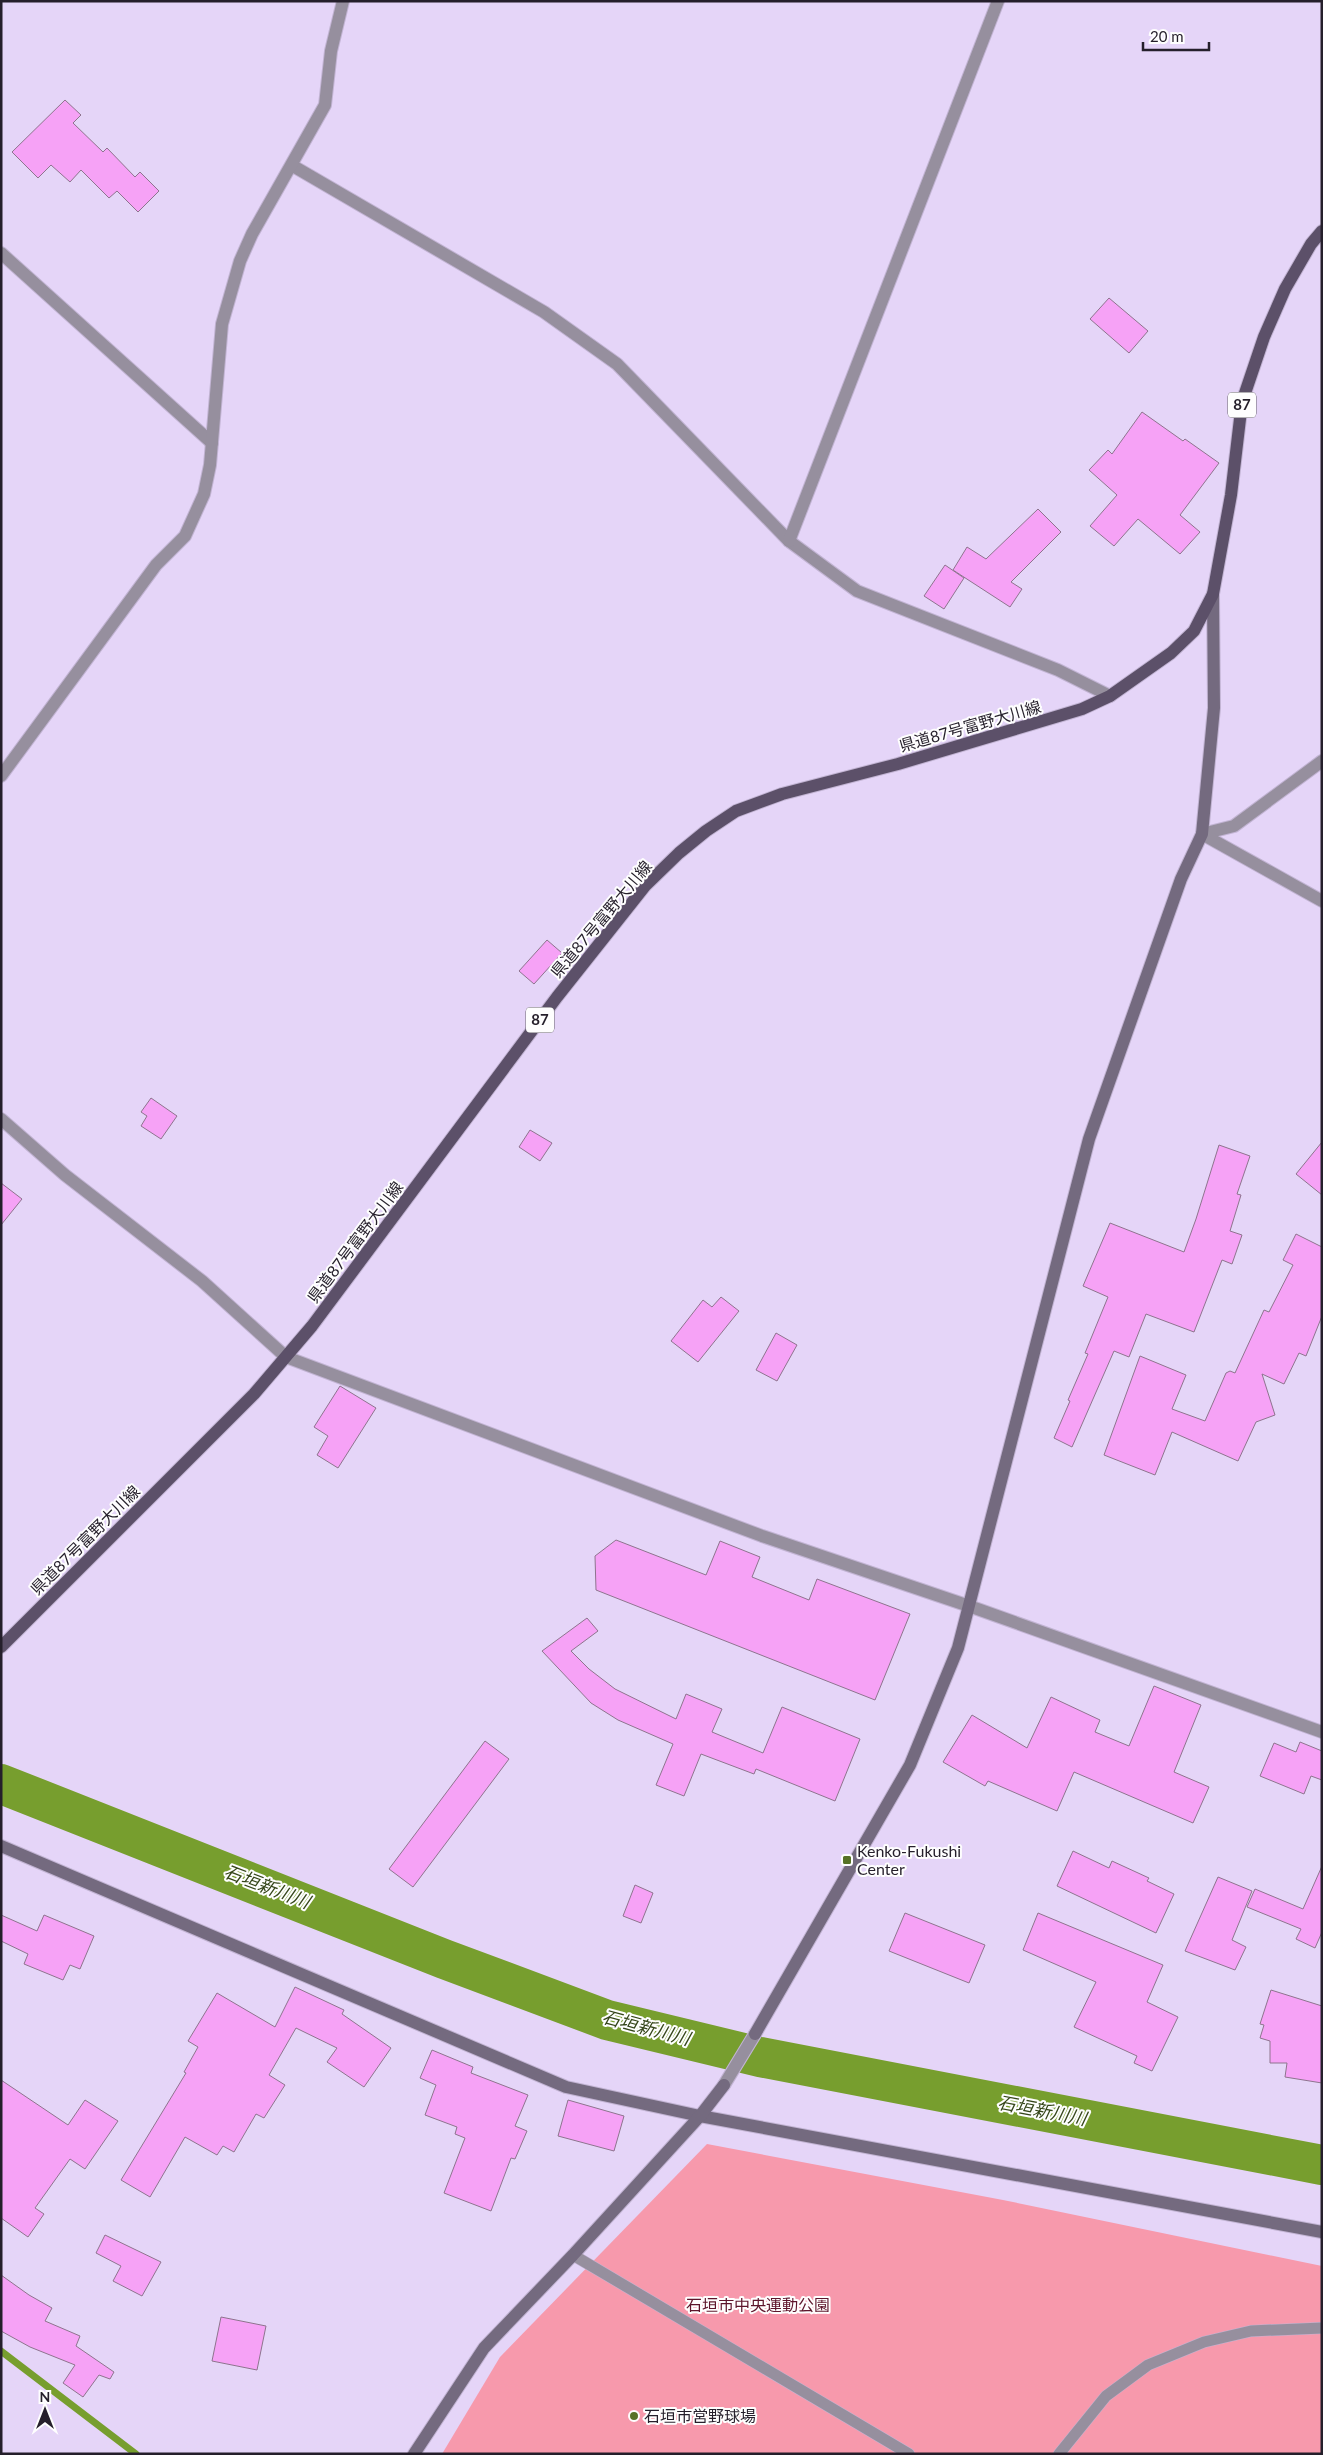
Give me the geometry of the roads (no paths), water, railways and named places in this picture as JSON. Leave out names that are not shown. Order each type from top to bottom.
[{"type":"main road","name":"県道87号富野大川線","points":[[1,1647],[254,1394],[286,1357],[312,1326],[557,997],[645,886],[679,853],[706,831],[736,811],[782,794],[898,764],[1082,709],[1110,696],[1172,653],[1194,631],[1213,594],[1231,495],[1242,402],[1264,337],[1285,289],[1311,244],[1322,231]]},
{"type":"street","points":[[1,776],[156,565],[185,536],[204,494],[210,466],[222,324],[232,288],[240,261],[252,234],[293,166],[325,105],[332,51],[343,1]]},
{"type":"street","points":[[789,541],[998,1]]},
{"type":"street","points":[[293,166],[544,312],[617,364],[789,541],[858,591],[1058,670],[1110,696]]},
{"type":"street","points":[[1,253],[212,443]]},
{"type":"street","points":[[414,2454],[484,2348],[573,2255],[700,2116],[724,2085],[910,1765],[958,1648],[1089,1139],[1181,879],[1202,834],[1214,708],[1213,594]]},
{"type":"street","points":[[1202,834],[1234,826],[1322,761]]},
{"type":"street","points":[[1202,834],[1322,901]]},
{"type":"street","points":[[1,1119],[66,1175],[202,1280],[286,1357],[762,1536],[969,1606],[1322,1732]]},
{"type":"street","points":[[1,1846],[566,2087],[700,2116],[1322,2232]]},
{"type":"lane","points":[[573,2255],[909,2454]]},
{"type":"lane","points":[[1059,2454],[1106,2396],[1148,2365],[1204,2342],[1251,2331],[1322,2328]]},
{"type":"waterway","name":"石垣新川川","points":[[1,1784],[444,1959],[607,2020],[760,2057],[1322,2165]]},
{"type":"waterway","points":[[1,2351],[136,2454]]},
{"type":"place","name":"Kenko-Fukushi Center","points":[[847,1860]]},
{"type":"place","name":"石垣市営野球場","points":[[634,2416]]},
{"type":"park label","name":"石垣市中央運動公園","points":[[758,2305]]}]
